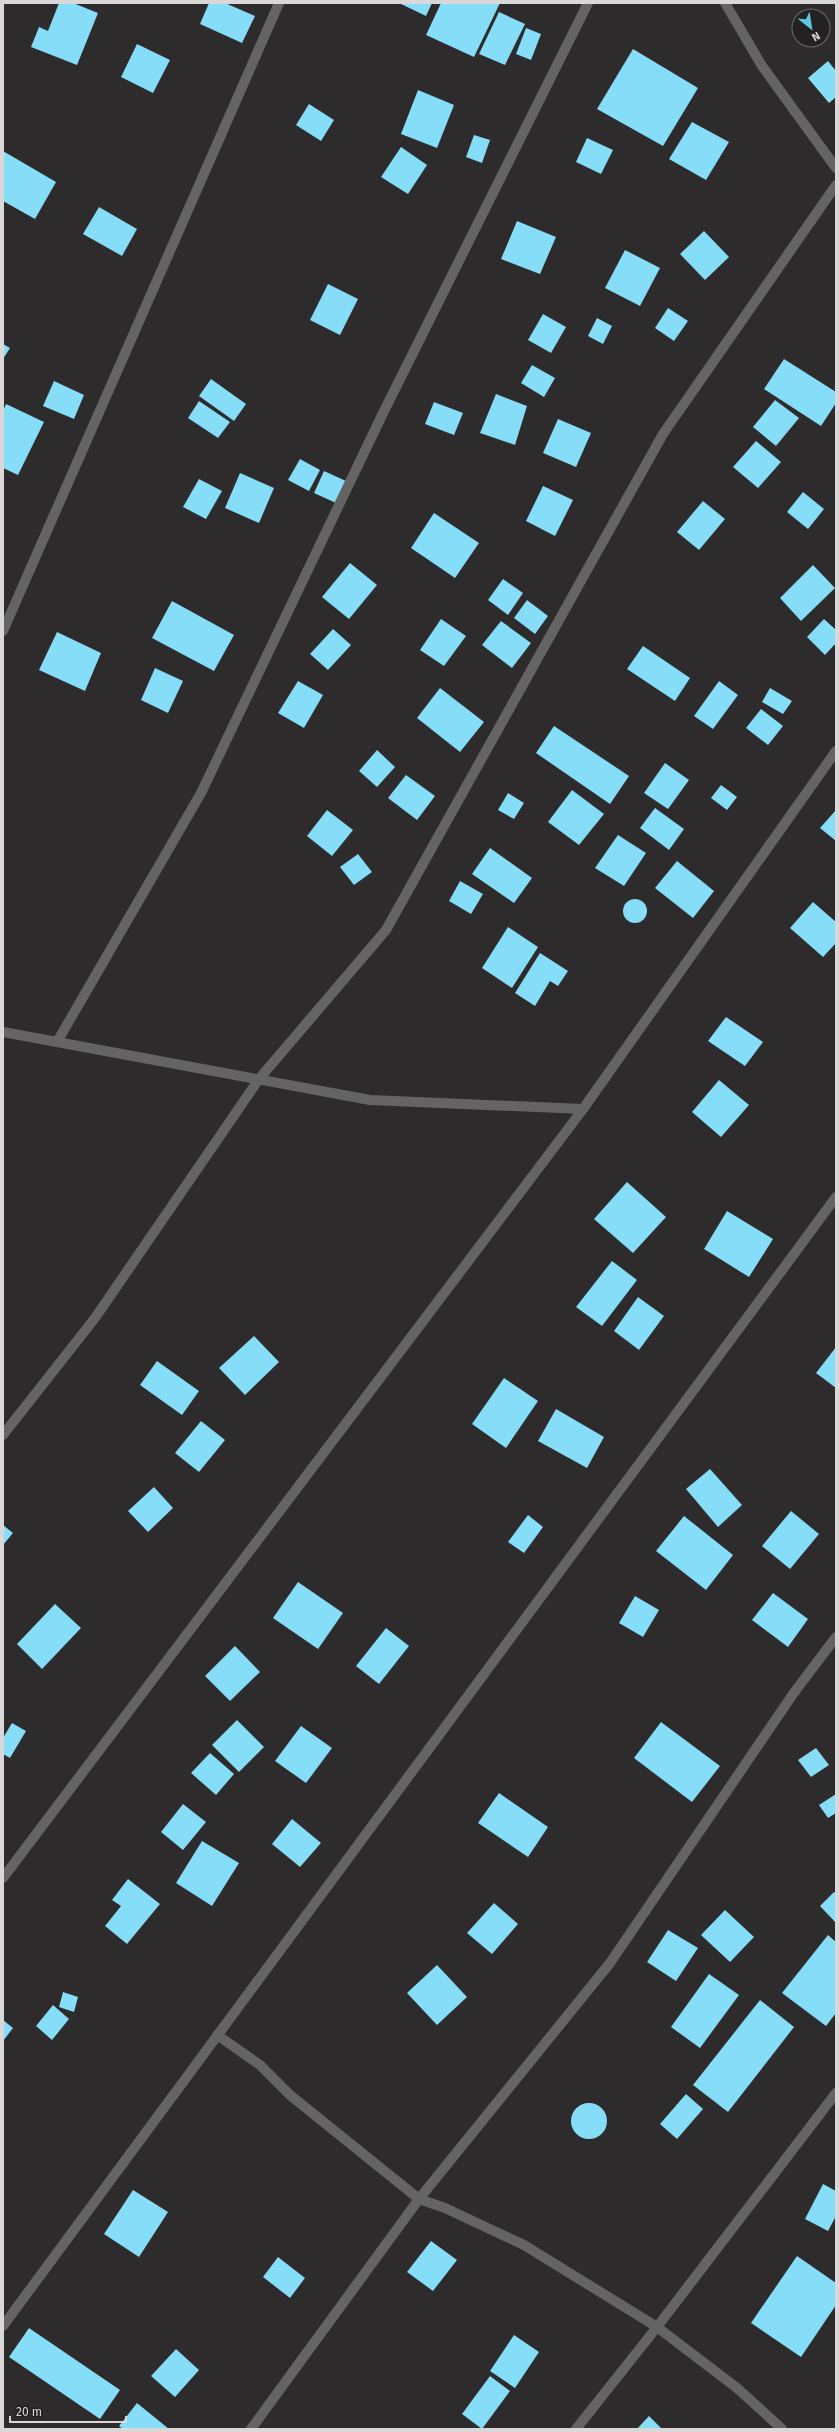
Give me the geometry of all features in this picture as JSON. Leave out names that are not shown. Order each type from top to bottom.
[{"type":"street","points":[[3,631],[279,3]]},
{"type":"street","points":[[57,1042],[201,793],[384,411],[588,3]]},
{"type":"street","points":[[725,3],[762,66],[836,168]]},
{"type":"street","points":[[3,1435],[95,1318],[259,1079],[386,930],[663,434],[836,184]]},
{"type":"street","points":[[3,1878],[583,1109],[836,751]]},
{"type":"street","points":[[3,1032],[370,1100],[583,1109]]},
{"type":"street","points":[[3,2326],[572,1557],[836,1197]]},
{"type":"street","points":[[251,2429],[418,2199],[610,1963],[793,1694],[836,1636]]},
{"type":"street","points":[[218,2034],[260,2065],[313,2114],[418,2199],[445,2208],[524,2245],[657,2327],[738,2388],[782,2429]]},
{"type":"street","points":[[576,2429],[657,2327],[836,2093]]},
{"type":"building","points":[[59,3],[73,3],[98,13],[77,65],[31,47],[39,27],[48,31]]},
{"type":"building","points":[[209,3],[225,3],[255,16],[242,43],[200,24]]},
{"type":"building","points":[[399,3],[432,3],[426,16]]},
{"type":"building","points":[[441,3],[500,3],[474,57],[426,35]]},
{"type":"building","points":[[499,12],[525,24],[505,65],[479,54]]},
{"type":"building","points":[[526,28],[541,34],[531,60],[516,54]]},
{"type":"building","points":[[137,44],[170,60],[153,93],[121,77]]},
{"type":"building","points":[[633,49],[698,88],[663,146],[597,109]]},
{"type":"building","points":[[828,61],[836,71],[836,97],[829,103],[808,78]]},
{"type":"building","points":[[418,90],[454,105],[437,148],[401,134]]},
{"type":"building","points":[[309,104],[334,120],[321,141],[296,125]]},
{"type":"building","points":[[692,122],[729,142],[706,180],[669,159]]},
{"type":"building","points":[[474,135],[490,140],[482,163],[466,157]]},
{"type":"building","points":[[587,138],[613,150],[601,174],[576,162]]},
{"type":"building","points":[[401,147],[427,165],[408,194],[381,177]]},
{"type":"building","points":[[3,151],[56,182],[35,219],[3,201]]},
{"type":"building","points":[[99,207],[137,229],[122,256],[83,234]]},
{"type":"building","points":[[517,221],[556,237],[540,274],[501,259]]},
{"type":"building","points":[[704,231],[729,257],[705,280],[680,254]]},
{"type":"building","points":[[625,250],[660,268],[640,306],[605,288]]},
{"type":"building","points":[[328,284],[358,299],[340,335],[310,320]]},
{"type":"building","points":[[668,308],[688,321],[674,341],[655,328]]},
{"type":"building","points":[[543,314],[566,327],[551,353],[528,340]]},
{"type":"building","points":[[597,318],[612,326],[603,344],[588,336]]},
{"type":"building","points":[[3,344],[10,348],[3,359]]},
{"type":"building","points":[[784,359],[836,392],[836,403],[821,426],[764,389]]},
{"type":"building","points":[[532,365],[555,378],[544,397],[521,383]]},
{"type":"building","points":[[211,379],[246,404],[234,421],[199,396]]},
{"type":"building","points":[[54,381],[84,395],[74,419],[43,406]]},
{"type":"building","points":[[496,394],[527,406],[515,445],[480,433]]},
{"type":"building","points":[[775,400],[799,418],[776,446],[753,427]]},
{"type":"building","points":[[199,401],[230,422],[218,438],[188,418]]},
{"type":"building","points":[[434,402],[463,413],[454,435],[425,424]]},
{"type":"building","points":[[6,404],[44,422],[18,475],[3,468],[3,411]]},
{"type":"building","points":[[558,419],[591,433],[576,467],[543,453]]},
{"type":"building","points":[[756,441],[781,462],[758,488],[733,467]]},
{"type":"building","points":[[300,459],[320,470],[309,491],[288,480]]},
{"type":"building","points":[[324,471],[346,481],[336,503],[314,493]]},
{"type":"building","points":[[240,473],[274,488],[259,523],[225,508]]},
{"type":"building","points":[[199,479],[222,491],[206,519],[183,507]]},
{"type":"building","points":[[543,486],[573,500],[555,536],[526,521]]},
{"type":"building","points":[[803,492],[824,509],[808,529],[787,512]]},
{"type":"building","points":[[703,501],[725,519],[699,550],[677,532]]},
{"type":"building","points":[[434,513],[479,543],[455,578],[411,548]]},
{"type":"building","points":[[350,563],[377,585],[349,619],[322,597]]},
{"type":"building","points":[[813,565],[835,588],[801,621],[780,598]]},
{"type":"building","points":[[503,579],[523,593],[508,615],[488,600]]},
{"type":"building","points":[[527,600],[548,616],[535,634],[514,618]]},
{"type":"building","points":[[172,601],[234,635],[214,671],[152,638]]},
{"type":"building","points":[[441,619],[466,636],[444,666],[420,650]]},
{"type":"building","points":[[824,619],[836,630],[836,643],[825,655],[807,637]]},
{"type":"building","points":[[501,621],[531,643],[512,668],[482,645]]},
{"type":"building","points":[[333,629],[351,645],[328,670],[310,654]]},
{"type":"building","points":[[57,632],[101,653],[85,691],[39,670]]},
{"type":"building","points":[[643,646],[690,678],[675,701],[627,669]]},
{"type":"building","points":[[155,668],[183,681],[168,713],[141,700]]},
{"type":"building","points":[[298,681],[323,695],[304,728],[278,713]]},
{"type":"building","points":[[719,681],[738,695],[713,729],[694,716]]},
{"type":"building","points":[[440,688],[484,722],[460,752],[417,718]]},
{"type":"building","points":[[770,688],[792,701],[783,714],[762,702]]},
{"type":"building","points":[[761,709],[783,726],[768,745],[746,728]]},
{"type":"building","points":[[554,726],[629,776],[610,804],[536,753]]},
{"type":"building","points":[[377,750],[395,767],[377,787],[359,771]]},
{"type":"building","points":[[665,763],[689,780],[668,809],[644,793]]},
{"type":"building","points":[[406,775],[435,796],[417,820],[388,798]]},
{"type":"building","points":[[721,785],[737,797],[727,810],[711,798]]},
{"type":"building","points":[[572,790],[604,814],[579,845],[548,822]]},
{"type":"building","points":[[508,793],[524,803],[514,819],[498,810]]},
{"type":"building","points":[[655,808],[684,829],[669,850],[640,828]]},
{"type":"building","points":[[327,810],[353,830],[332,856],[307,836]]},
{"type":"building","points":[[836,810],[836,841],[820,828]]},
{"type":"building","points":[[618,835],[646,853],[624,886],[595,868]]},
{"type":"building","points":[[490,848],[532,878],[514,903],[472,874]]},
{"type":"building","points":[[358,854],[372,872],[354,885],[340,867]]},
{"type":"building","points":[[677,861],[714,891],[693,918],[655,888]]},
{"type":"building","points":[[460,881],[483,894],[471,914],[449,901]]},
{"type":"building","points":[[630,899],[640,899],[647,906],[647,916],[640,923],[630,923],[623,916],[623,906]]},
{"type":"building","points":[[813,902],[836,922],[836,943],[823,957],[790,928]]},
{"type":"building","points":[[508,927],[538,947],[512,988],[482,968]]},
{"type":"building","points":[[540,953],[568,971],[558,986],[550,981],[535,1006],[515,993]]},
{"type":"building","points":[[726,1017],[763,1042],[745,1066],[708,1041]]},
{"type":"building","points":[[719,1080],[749,1105],[721,1137],[692,1112]]},
{"type":"building","points":[[627,1182],[666,1217],[633,1253],[594,1219]]},
{"type":"building","points":[[727,1211],[773,1239],[749,1277],[704,1249]]},
{"type":"building","points":[[612,1261],[637,1280],[602,1326],[576,1307]]},
{"type":"building","points":[[638,1297],[664,1316],[639,1350],[614,1331]]},
{"type":"building","points":[[254,1336],[279,1362],[245,1395],[219,1368]]},
{"type":"building","points":[[836,1347],[836,1388],[816,1373]]},
{"type":"building","points":[[157,1361],[199,1391],[182,1415],[140,1385]]},
{"type":"building","points":[[504,1378],[538,1401],[506,1448],[472,1424]]},
{"type":"building","points":[[556,1409],[604,1437],[587,1468],[538,1441]]},
{"type":"building","points":[[201,1421],[225,1440],[199,1472],[175,1453]]},
{"type":"building","points":[[710,1469],[742,1505],[718,1527],[686,1489]]},
{"type":"building","points":[[154,1487],[173,1508],[148,1532],[128,1511]]},
{"type":"building","points":[[791,1511],[819,1534],[790,1569],[762,1546]]},
{"type":"building","points":[[528,1515],[543,1527],[524,1553],[508,1542]]},
{"type":"building","points":[[684,1516],[733,1555],[706,1590],[656,1551]]},
{"type":"building","points":[[3,1525],[13,1533],[3,1545]]},
{"type":"building","points":[[298,1582],[343,1613],[318,1649],[273,1618]]},
{"type":"building","points":[[773,1593],[808,1619],[788,1647],[752,1620]]},
{"type":"building","points":[[635,1596],[659,1610],[643,1637],[619,1623]]},
{"type":"building","points":[[55,1604],[81,1628],[42,1669],[17,1644]]},
{"type":"building","points":[[386,1628],[409,1646],[379,1684],[356,1666]]},
{"type":"building","points":[[235,1646],[260,1672],[230,1701],[205,1676]]},
{"type":"building","points":[[237,1720],[264,1747],[239,1772],[212,1745]]},
{"type":"building","points":[[661,1722],[720,1766],[692,1802],[634,1758]]},
{"type":"building","points":[[12,1723],[26,1731],[10,1758],[3,1754],[3,1738]]},
{"type":"building","points":[[301,1726],[332,1748],[306,1783],[275,1761]]},
{"type":"building","points":[[816,1748],[829,1765],[811,1777],[798,1760]]},
{"type":"building","points":[[210,1753],[234,1774],[216,1795],[191,1773]]},
{"type":"building","points":[[499,1793],[548,1827],[528,1857],[478,1823]]},
{"type":"building","points":[[836,1794],[836,1813],[828,1818],[819,1805]]},
{"type":"building","points":[[183,1804],[206,1822],[183,1850],[161,1832]]},
{"type":"building","points":[[292,1819],[321,1843],[300,1867],[272,1844]]},
{"type":"building","points":[[202,1841],[239,1863],[212,1906],[176,1883]]},
{"type":"building","points":[[128,1879],[160,1904],[127,1944],[105,1926],[121,1906],[112,1900]]},
{"type":"building","points":[[834,1892],[836,1894],[836,1923],[820,1906]]},
{"type":"building","points":[[494,1903],[518,1924],[492,1954],[467,1933]]},
{"type":"building","points":[[725,1910],[754,1937],[730,1962],[701,1935]]},
{"type":"building","points":[[668,1930],[698,1948],[676,1981],[647,1962]]},
{"type":"building","points":[[828,1935],[836,1942],[836,2013],[826,2026],[782,1993]]},
{"type":"building","points":[[437,1965],[467,1997],[437,2025],[407,1993]]},
{"type":"building","points":[[709,1974],[739,1995],[700,2048],[671,2027]]},
{"type":"building","points":[[63,1992],[78,1997],[74,2012],[59,2007]]},
{"type":"building","points":[[760,2000],[794,2027],[728,2112],[693,2085]]},
{"type":"building","points":[[53,2005],[69,2019],[52,2040],[36,2026]]},
{"type":"building","points":[[3,2020],[13,2028],[3,2041]]},
{"type":"building","points":[[686,2094],[703,2109],[677,2139],[660,2124]]},
{"type":"building","points":[[592,2103],[602,2108],[606,2114],[606,2128],[602,2134],[596,2138],[586,2139],[576,2134],[572,2128],[571,2118],[576,2108],[582,2104]]},
{"type":"building","points":[[823,2184],[836,2191],[836,2216],[828,2231],[805,2219]]},
{"type":"building","points":[[133,2190],[168,2212],[139,2257],[104,2234]]},
{"type":"building","points":[[431,2241],[457,2260],[433,2291],[407,2272]]},
{"type":"building","points":[[797,2256],[836,2283],[836,2305],[801,2357],[751,2323]]},
{"type":"building","points":[[278,2257],[305,2278],[290,2298],[263,2277]]},
{"type":"building","points":[[29,2328],[120,2390],[100,2419],[9,2357]]},
{"type":"building","points":[[514,2335],[539,2352],[515,2388],[490,2371]]},
{"type":"building","points":[[176,2349],[199,2370],[175,2397],[151,2376]]},
{"type":"building","points":[[490,2376],[510,2391],[482,2429],[462,2414]]},
{"type":"building","points":[[137,2403],[169,2429],[123,2429],[119,2426]]},
{"type":"building","points":[[649,2416],[662,2429],[637,2429]]}]
